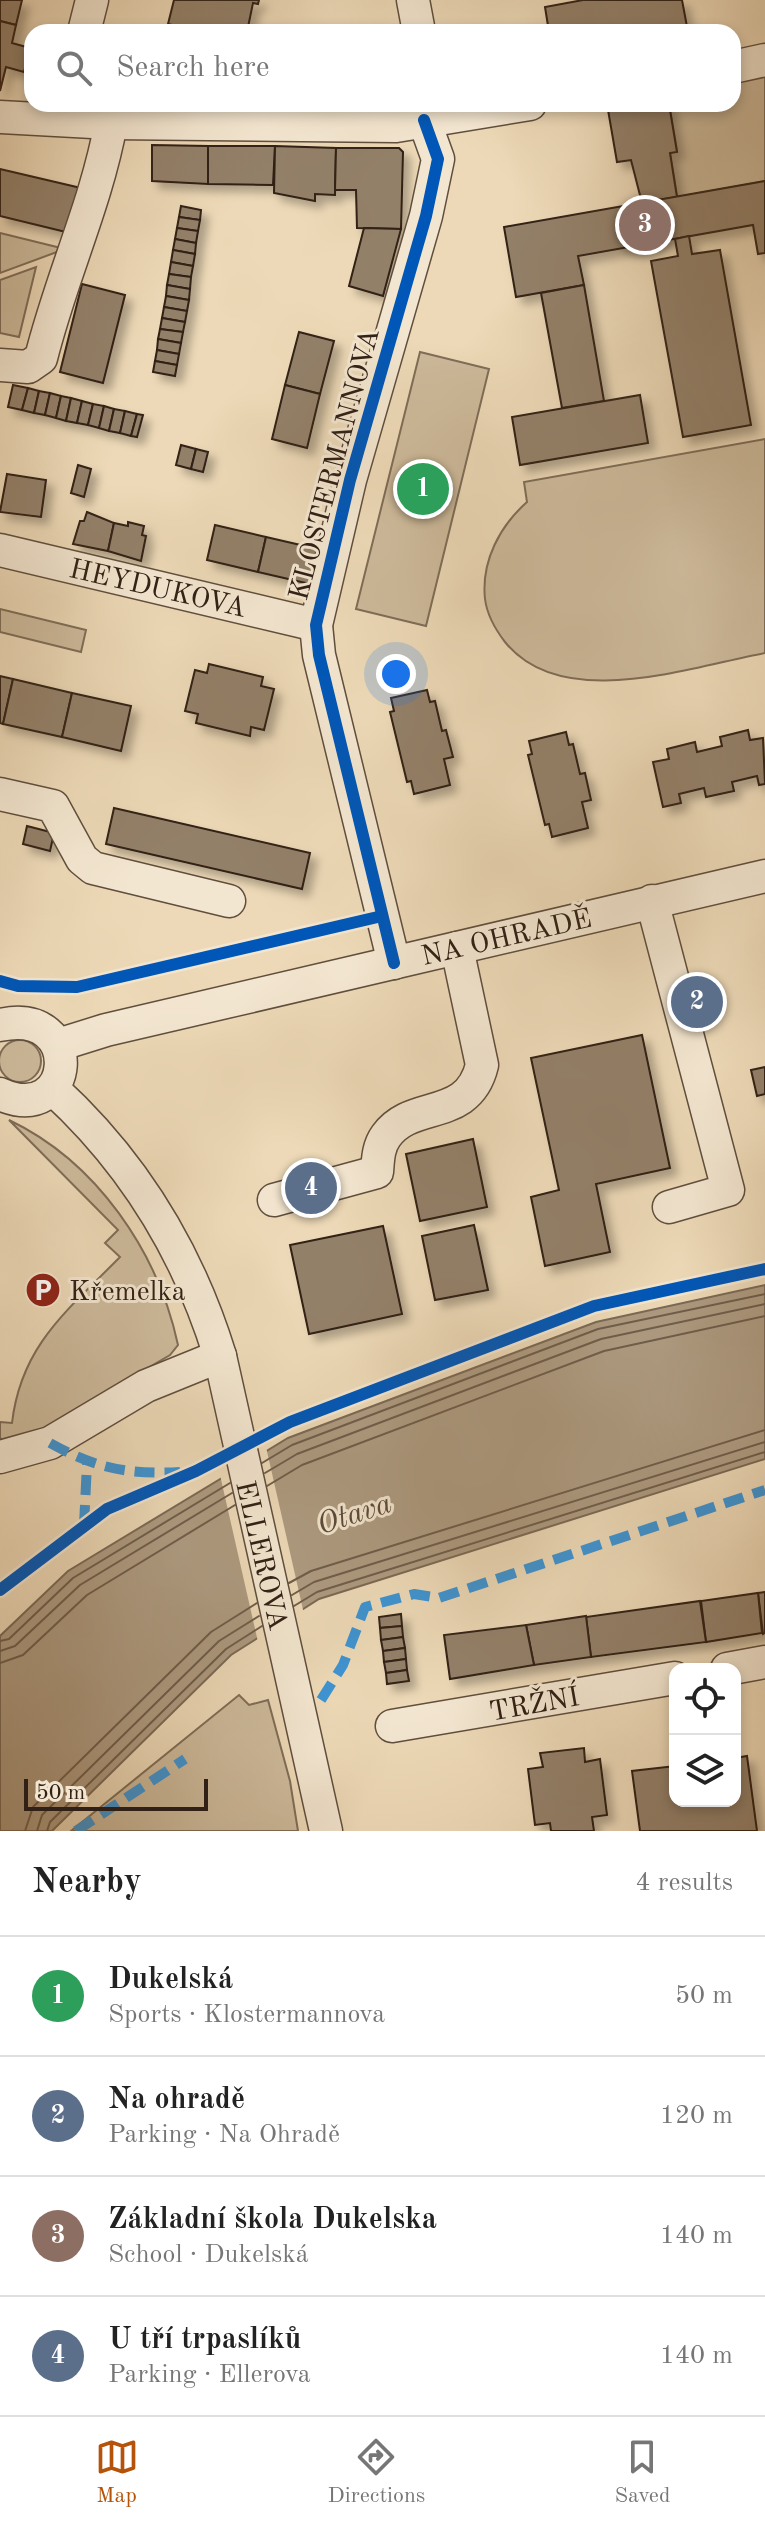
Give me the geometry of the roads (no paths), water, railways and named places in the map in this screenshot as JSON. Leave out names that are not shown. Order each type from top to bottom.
[{"type":"street","points":[[86,24],[92,0]]},
{"type":"street","points":[[413,0],[418,24]]},
{"type":"street","points":[[741,65],[765,60]]},
{"type":"street","points":[[0,117],[64,112],[111,123],[396,126],[425,112]]},
{"type":"street","name":"KLOSTERMANNOVA","points":[[394,963],[319,655],[316,625],[350,480],[438,159],[425,112]]},
{"type":"street","points":[[0,365],[28,367],[41,358],[56,300],[97,192],[111,123]]},
{"type":"street","name":"HEYDUKOVA","points":[[0,550],[316,625]]},
{"type":"street","points":[[0,794],[53,806],[82,859],[93,868],[229,901]]},
{"type":"street","name":"NA OHRADĚ","points":[[58,1045],[106,1030],[765,876]]},
{"type":"street","points":[[652,901],[728,1190],[669,1207]]},
{"type":"street","points":[[274,1200],[377,1172],[380,1146],[388,1133],[408,1119],[465,1097],[477,1084],[482,1065],[457,948]]},
{"type":"street","points":[[0,1025],[27,1024],[51,1036],[58,1045],[62,1069],[53,1089],[26,1100],[0,1094]]},
{"type":"street","name":"ELLEROVA","points":[[53,1089],[107,1144],[140,1186],[173,1239],[200,1296],[220,1356],[326,1831]]},
{"type":"street","points":[[0,1457],[50,1443],[146,1386],[220,1356]]},
{"type":"street","points":[[741,1666],[765,1662]]},
{"type":"street","name":"TRŽNÍ","points":[[392,1726],[669,1679]]},
{"type":"water","name":"Otava","points":[[765,1285],[765,1459],[319,1599],[231,1655],[52,1831],[0,1831],[0,1636],[68,1571],[288,1438],[596,1322]]},
{"type":"place","name":"Základní škola Dukelska","points":[[645,225]]},
{"type":"place","name":"Dukelská","points":[[423,489]]},
{"type":"place","name":"Na ohradě","points":[[697,1002]]},
{"type":"place","name":"U tří trpaslíků","points":[[311,1188]]},
{"type":"place","name":"Křemelka","points":[[43,1290]]}]
